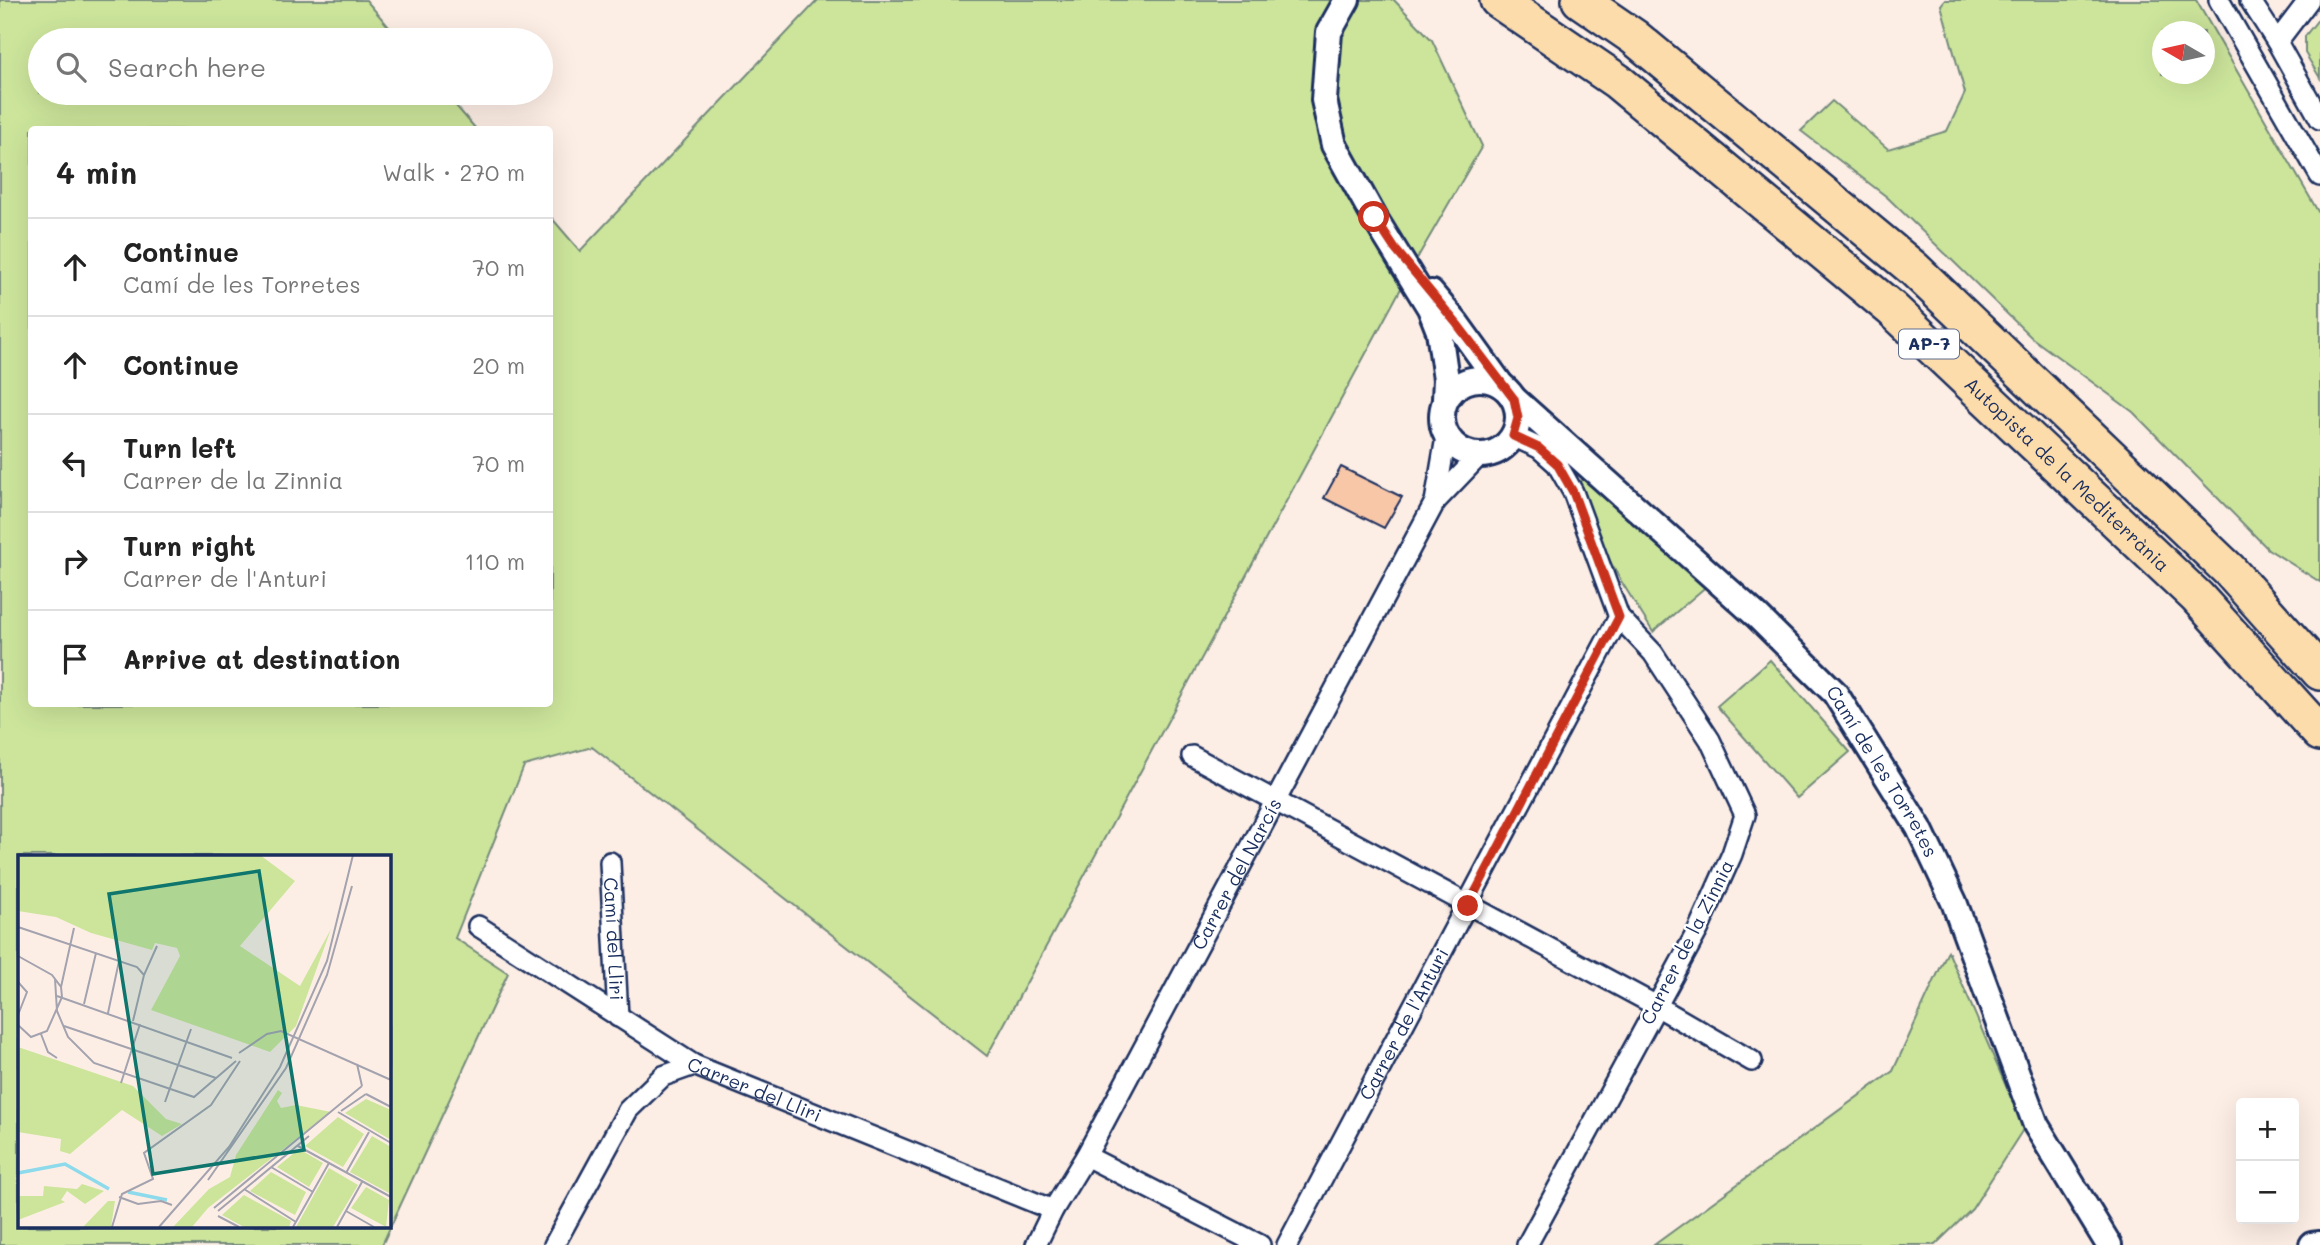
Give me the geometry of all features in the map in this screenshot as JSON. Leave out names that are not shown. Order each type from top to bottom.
[{"type":"highway","name":"Autopista de la Mediterrània","points":[[1498,0],[1617,81],[1892,309],[2197,597],[2320,733]]},
{"type":"highway","name":"AP-7","points":[[1580,0],[1634,37],[1914,269],[2229,570],[2320,672]]},
{"type":"street","name":"Camí de les Torretes","points":[[1347,0],[1329,32],[1324,100],[1334,145],[1430,308],[1439,331],[1446,379],[1445,399]]},
{"type":"street","points":[[2219,0],[2320,176]]},
{"type":"street","points":[[2250,0],[2320,119]]},
{"type":"street","points":[[2277,42],[2309,0]]},
{"type":"street","name":"Camí de les Torretes","points":[[1395,249],[1457,324],[1508,392],[1757,617],[1835,693],[1919,828],[1954,902],[2036,1125],[2109,1245]]},
{"type":"street","points":[[1477,378],[1489,379],[1508,392],[1518,418],[1513,436],[1499,450],[1479,456],[1466,454],[1446,437],[1441,418],[1445,399],[1453,388],[1464,381],[1477,378]]},
{"type":"street","name":"Carrer de la Zinnia","points":[[1513,436],[1539,448],[1557,464],[1573,492],[1619,617],[1653,653],[1710,740],[1745,815],[1732,854],[1698,930],[1527,1245]]},
{"type":"street","name":"Carrer del Narcís","points":[[1435,502],[1446,437]]},
{"type":"street","name":"Carrer del Narcís","points":[[1036,1245],[1435,502],[1479,456]]},
{"type":"street","name":"Carrer de l'Anturi","points":[[1287,1245],[1619,617]]},
{"type":"street","points":[[1192,756],[1655,1005],[1752,1061]]},
{"type":"street","name":"Camí del Lliri","points":[[610,862],[618,1017]]},
{"type":"street","name":"Carrer del Lliri","points":[[478,926],[694,1065],[1053,1210]]},
{"type":"street","points":[[555,1245],[628,1110],[663,1076],[694,1065]]},
{"type":"street","points":[[1086,1156],[1260,1245]]},
{"type":"street","points":[[2312,1245],[2320,1244]]},
{"type":"green space","points":[[0,0],[366,0],[390,28],[28,28],[28,105],[455,105],[473,126],[28,126],[28,707],[553,707],[553,220],[580,251],[818,0],[1394,0],[1432,40],[1482,146],[1419,255],[987,1056],[592,747],[524,766],[455,938],[508,973],[390,1228],[390,855],[18,855],[18,1228],[390,1228],[382,1245],[0,1245]]},
{"type":"green space","points":[[1945,0],[2196,0],[2208,21],[2152,21],[2152,84],[2215,84],[2215,33],[2320,215],[2320,582],[2268,549],[2133,412],[2032,338],[1887,197],[1801,131],[1832,101],[1888,149],[1947,131],[1965,93],[1941,5]]},
{"type":"green space","points":[[2320,17],[2320,78],[2305,53],[2305,36]]},
{"type":"green space","points":[[1599,473],[1709,584],[1653,632],[1568,486]]},
{"type":"green space","points":[[1770,660],[1850,752],[1797,798],[1717,706]]},
{"type":"green space","points":[[1948,951],[2024,1128],[1972,1209],[1935,1245],[1654,1245],[1893,1071]]},
{"type":"building","points":[[1341,467],[1402,497],[1384,528],[1324,498]]},
{"type":"route","points":[[1374,217],[1395,249],[1514,399],[1518,418],[1513,436],[1539,448],[1557,464],[1573,492],[1619,617],[1468,906]]}]
